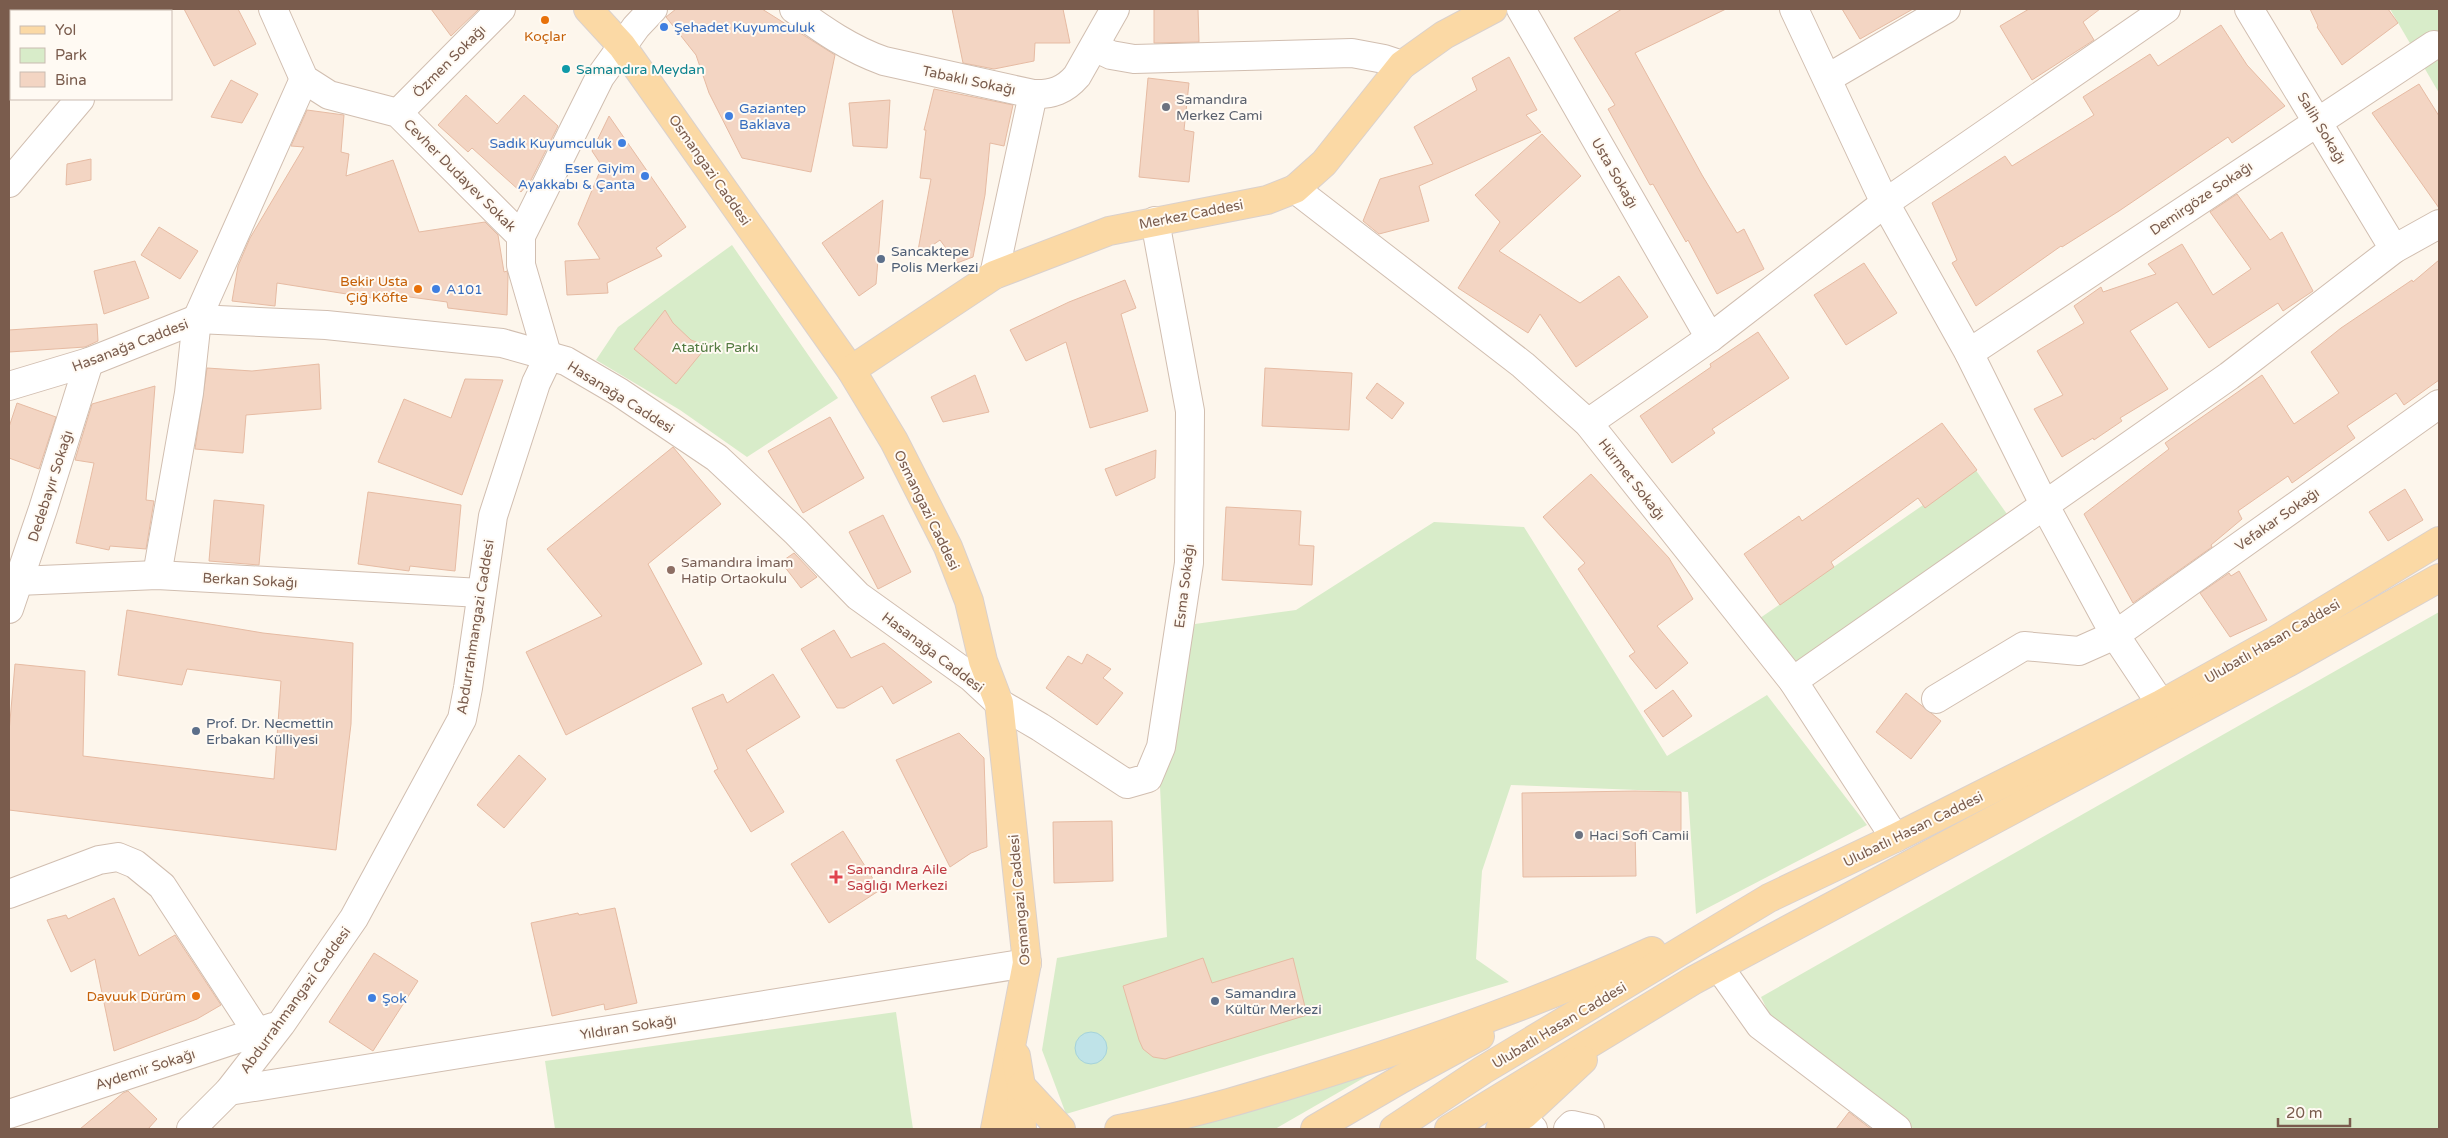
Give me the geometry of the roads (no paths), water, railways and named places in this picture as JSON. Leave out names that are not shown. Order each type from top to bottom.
[{"type":"main road","name":"Osmangazi Caddesi","points":[[588,9],[622,46],[851,370],[894,441],[948,547],[969,601],[983,661],[999,703],[1027,963],[995,1129]]},
{"type":"main road","name":"Merkez Caddesi","points":[[851,370],[994,275],[1109,231],[1267,200],[1295,189],[1324,163],[1402,65],[1444,35],[1493,9]]},
{"type":"main road","name":"Ulubatlı Hasan Caddesi","points":[[1394,1129],[1484,1070],[1769,898],[1895,838],[2161,704],[2276,640],[2439,541]]},
{"type":"main road","name":"Ulubatlı Hasan Caddesi","points":[[1449,1129],[1622,1023],[1720,967],[2289,662],[2439,578]]},
{"type":"main road","points":[[1119,1129],[1222,1106],[1423,1043],[1576,985],[1769,898]]},
{"type":"main road","points":[[1315,1129],[1400,1079],[1576,985]]},
{"type":"main road","points":[[1517,1125],[1622,1023]]},
{"type":"main road","points":[[1012,1038],[1021,1086],[1022,1129]]},
{"type":"main road","points":[[1021,1086],[1061,1129]]},
{"type":"street","points":[[157,575],[189,393],[197,319],[304,80],[273,9]]},
{"type":"street","name":"Özmen Sokağı","points":[[398,113],[501,9]]},
{"type":"street","points":[[548,358],[521,265],[521,236],[600,78],[622,46],[653,9]]},
{"type":"street","name":"Tabaklı Sokağı","points":[[794,9],[831,36],[862,53],[884,61],[1033,94],[994,275]]},
{"type":"street","points":[[1033,94],[1052,93],[1070,84],[1094,47],[1115,9]]},
{"type":"street","name":"Usta Sokağı","points":[[1521,9],[1710,338]]},
{"type":"street","points":[[1794,9],[1885,203],[1969,353],[2045,506],[2115,635],[2161,704]]},
{"type":"street","points":[[1828,78],[1946,9]]},
{"type":"street","points":[[1588,423],[1710,338],[1885,203],[2166,9]]},
{"type":"street","name":"Salih Sokağı","points":[[2249,9],[2394,249]]},
{"type":"street","name":"Demirgöze Sokağı","points":[[1969,353],[2434,45]]},
{"type":"street","points":[[1094,47],[1111,55],[1134,59],[1352,53],[1384,59],[1402,65]]},
{"type":"street","name":"Cevher Dudayev Sokak","points":[[304,80],[329,95],[398,113],[521,236]]},
{"type":"street","points":[[9,183],[79,100]]},
{"type":"street","name":"Hürmet Sokağı","points":[[1295,189],[1523,365],[1588,423],[1793,681],[1895,838]]},
{"type":"street","name":"Esma Sokağı","points":[[999,703],[1040,727],[1127,784],[1148,778],[1161,746],[1189,562],[1190,411],[1155,221]]},
{"type":"street","points":[[1793,681],[2229,376],[2394,249],[2439,224]]},
{"type":"street","name":"Hasanağa Caddesi","points":[[9,386],[89,362],[197,319],[326,324],[502,343],[548,358],[566,361],[619,392],[717,458],[796,532],[858,596],[971,677],[999,703]]},
{"type":"street","name":"Abdurrahmangazi Caddesi","points":[[190,1129],[229,1091],[269,1028],[354,918],[462,719],[493,516],[536,383],[548,358]]},
{"type":"street","name":"Dedebayır Sokağı","points":[[9,609],[89,362]]},
{"type":"street","name":"Vefakar Sokağı","points":[[1936,699],[2024,646],[2079,651],[2115,635],[2439,404]]},
{"type":"street","name":"Berkan Sokağı","points":[[18,581],[157,575],[481,594]]},
{"type":"street","points":[[9,894],[99,860],[118,857],[135,864],[162,886],[269,1028]]},
{"type":"street","name":"Yıldıran Sokağı","points":[[229,1091],[1027,963]]},
{"type":"street","points":[[1720,967],[1760,1025],[1897,1129]]},
{"type":"street","name":"Aydemir Sokağı","points":[[9,1114],[269,1028]]},
{"type":"street","points":[[1568,1129],[1572,1125],[1590,1129]]},
{"type":"water","points":[[1091,1032],[1103,1036],[1107,1048],[1103,1060],[1091,1064],[1079,1060],[1075,1048],[1079,1036]]},
{"type":"place","name":"Koçlar","points":[[545,20]]},
{"type":"place","name":"Şehadet Kuyumculuk","points":[[664,27]]},
{"type":"place","name":"Samandıra Meydan","points":[[566,69]]},
{"type":"place","name":"Samandıra Merkez Cami","points":[[1166,107]]},
{"type":"place","name":"Gaziantep Baklava","points":[[729,116]]},
{"type":"place","name":"Sadık Kuyumculuk","points":[[622,143]]},
{"type":"place","name":"Eser Giyim Ayakkabı & Çanta","points":[[645,176]]},
{"type":"place","name":"Sancaktepe Polis Merkezi","points":[[881,259]]},
{"type":"place","name":"Bekir Usta Çiğ Köfte","points":[[418,289]]},
{"type":"place","name":"A101","points":[[436,289]]},
{"type":"place","name":"Samandıra İmam Hatip Ortaokulu","points":[[671,570]]},
{"type":"place","name":"Prof. Dr. Necmettin Erbakan Külliyesi","points":[[196,731]]},
{"type":"place","name":"Haci Sofi Camii","points":[[1579,835]]},
{"type":"place","name":"Samandıra Aile Sağlığı Merkezi","points":[[836,877]]},
{"type":"place","name":"Davuuk Dürüm","points":[[196,996]]},
{"type":"place","name":"Şok","points":[[372,998]]},
{"type":"place","name":"Samandıra Kültür Merkezi","points":[[1215,1001]]},
{"type":"park label","name":"Atatürk Parkı","points":[[715,347]]}]
